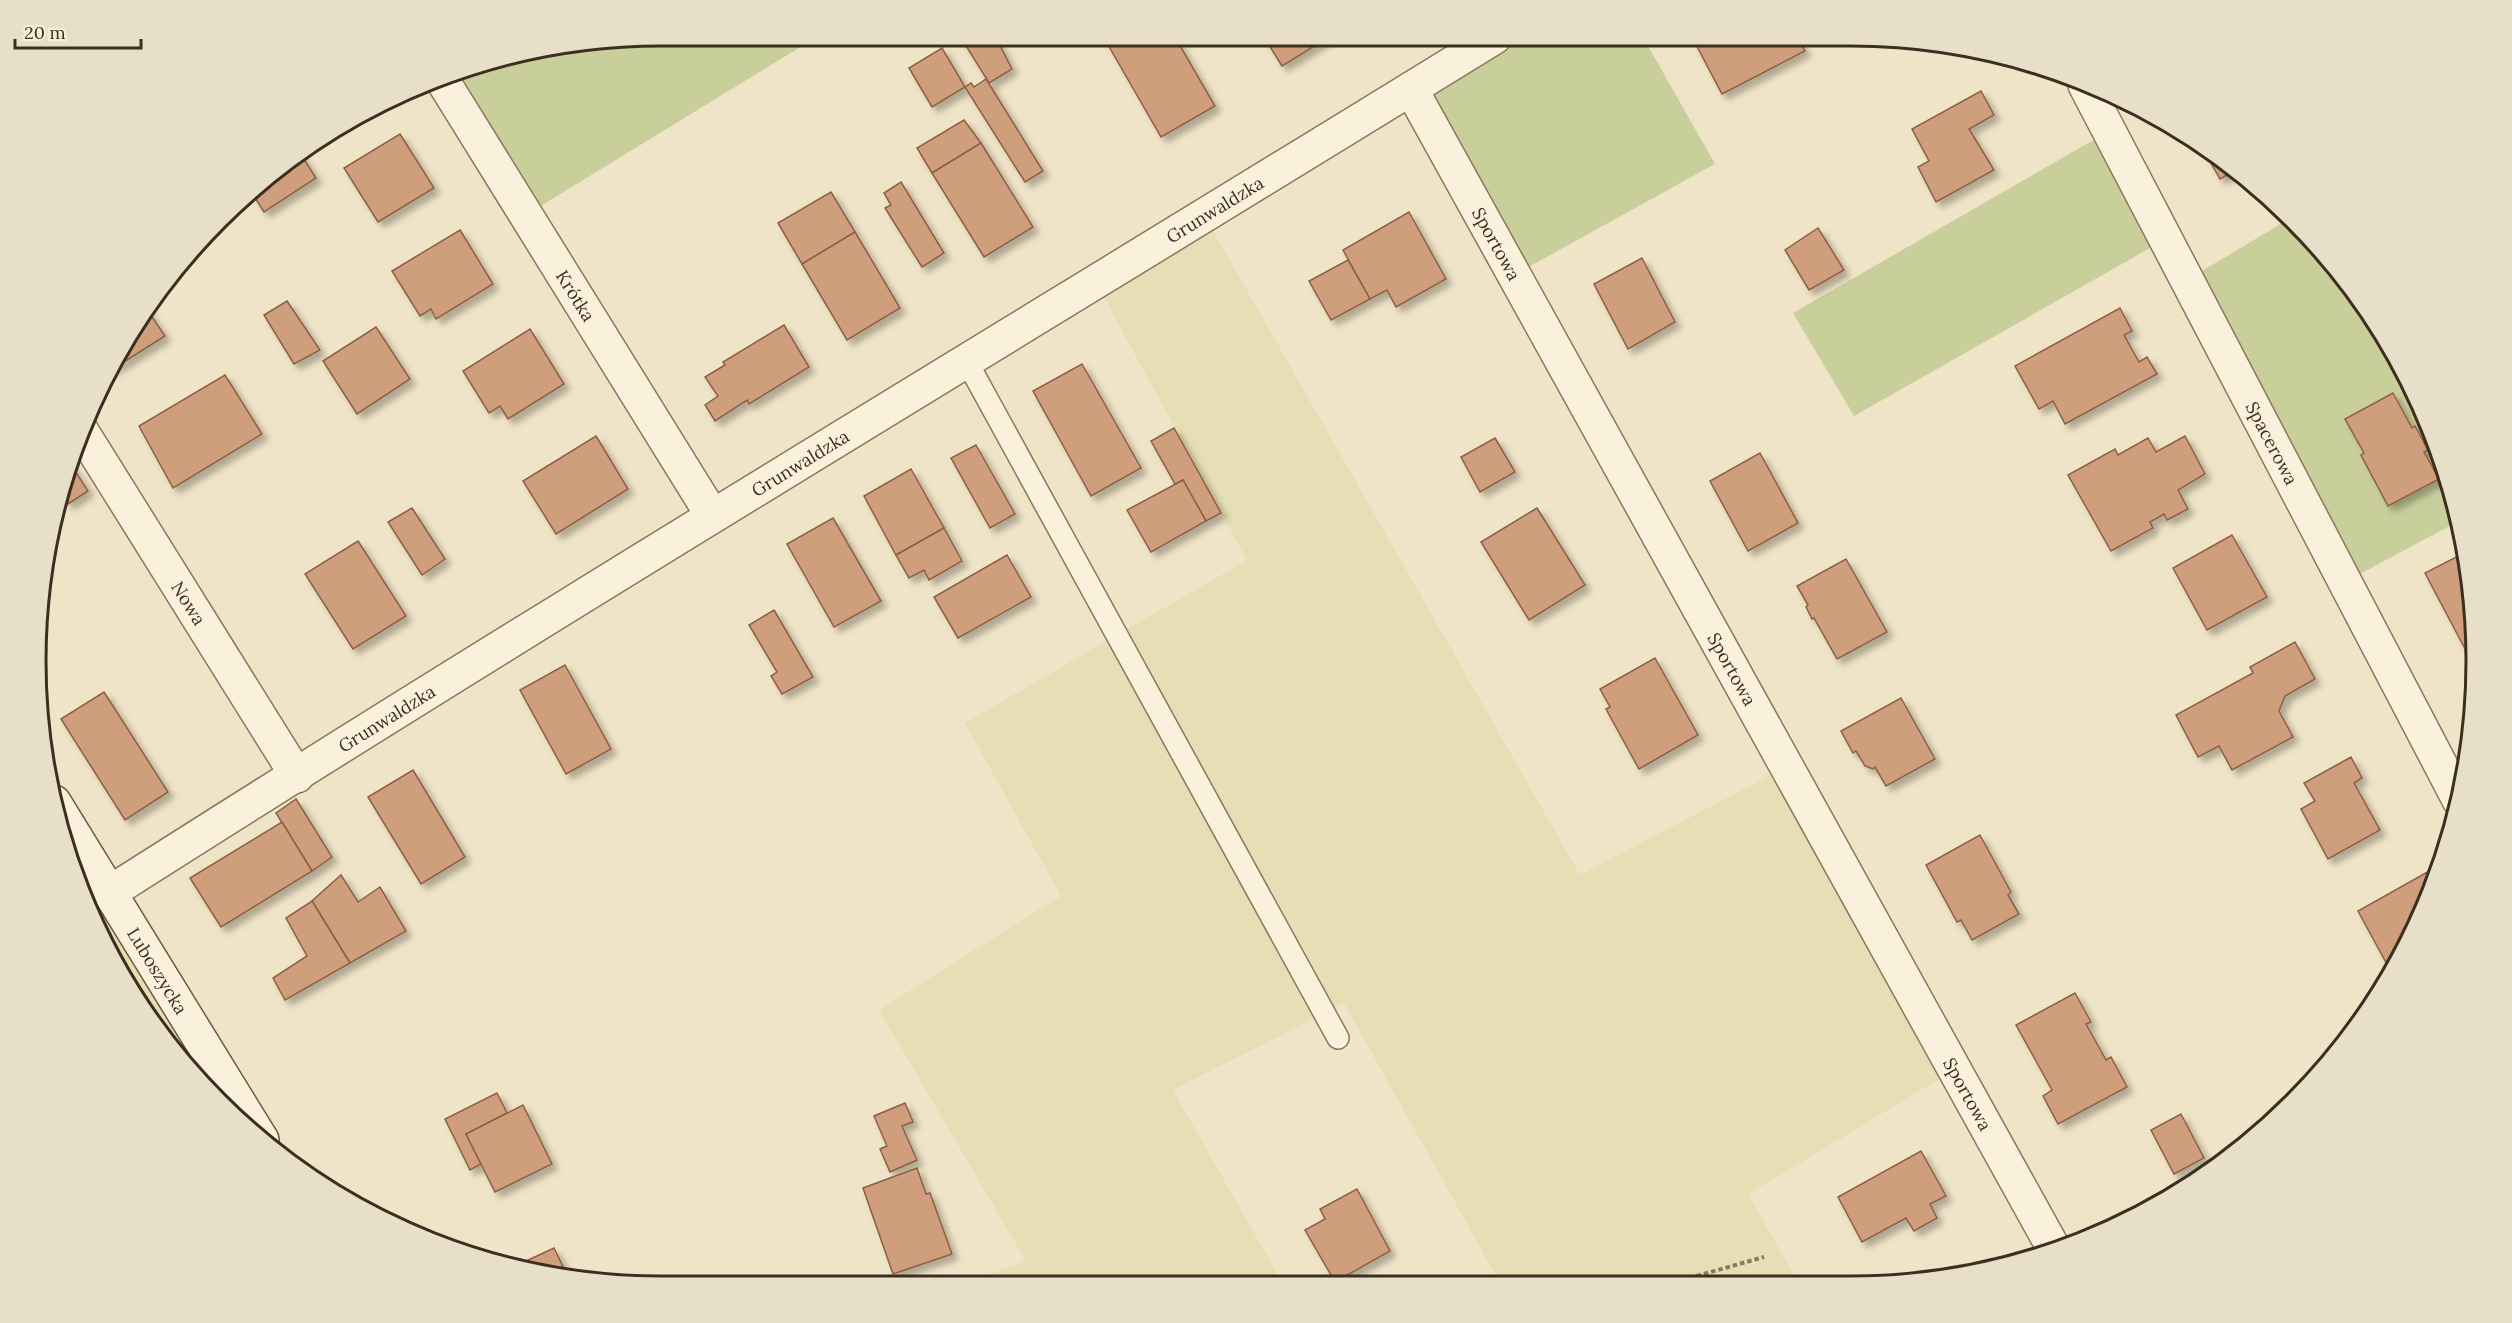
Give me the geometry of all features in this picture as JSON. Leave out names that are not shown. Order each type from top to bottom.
[{"type":"street","name":"Grunwaldzka","points":[[110,893],[712,515],[967,362],[1480,46]]},
{"type":"street","name":"Krótka","points":[[446,86],[712,515]]},
{"type":"street","name":"Sportowa","points":[[1411,89],[2051,1243]]},
{"type":"street","name":"Spacerowa","points":[[2090,95],[2452,789]]},
{"type":"street","name":"Nowa","points":[[88,441],[297,776]]},
{"type":"street","name":"Luboszycka","points":[[68,825],[247,1115]]},
{"type":"lane","points":[[967,362],[1338,1038]]},
{"type":"path","points":[[1696,1276],[1764,1257]]},
{"type":"shaded area","points":[[1204,215],[1580,875],[1786,767],[1954,1070],[1748,1194],[1795,1276],[1496,1276],[1344,1003],[1173,1090],[1278,1276],[985,1276],[1026,1261],[879,1010],[1061,896],[965,723],[1247,560],[1096,283]]},
{"type":"shaded area","points":[[78,855],[244,1113],[199,1067],[150,1003],[110,934]]},
{"type":"green space","points":[[662,46],[802,46],[526,215],[446,86],[502,67],[581,52]]},
{"type":"green space","points":[[1480,46],[1648,46],[1715,164],[1514,275],[1411,89]]},
{"type":"green space","points":[[2109,131],[2166,239],[1854,416],[1793,313]]},
{"type":"green space","points":[[2281,224],[2313,256],[2338,287],[2383,354],[2419,426],[2445,502],[2450,526],[2345,582],[2187,280]]},
{"type":"building","points":[[966,46],[1000,46],[1012,69],[989,83]]},
{"type":"building","points":[[1109,46],[1180,46],[1215,106],[1161,137]]},
{"type":"building","points":[[1270,46],[1314,46],[1282,66]]},
{"type":"building","points":[[1697,46],[1802,46],[1805,51],[1722,94]]},
{"type":"building","points":[[942,48],[965,87],[932,107],[909,68]]},
{"type":"building","points":[[986,79],[1043,171],[1025,182],[965,87],[971,83],[974,87]]},
{"type":"building","points":[[1981,91],[1994,115],[1969,129],[1994,170],[1936,202],[1918,167],[1929,161],[1912,129]]},
{"type":"building","points":[[964,120],[981,143],[932,173],[917,148]]},
{"type":"building","points":[[400,134],[434,188],[378,222],[344,168]]},
{"type":"building","points":[[981,143],[1033,227],[984,257],[932,173]]},
{"type":"building","points":[[305,161],[316,178],[264,212],[256,199]]},
{"type":"building","points":[[2212,164],[2227,175],[2220,179]]},
{"type":"building","points":[[901,182],[944,253],[922,267],[885,208],[891,205],[884,193]]},
{"type":"building","points":[[831,192],[855,232],[802,264],[778,223]]},
{"type":"building","points":[[1409,212],[1446,279],[1396,307],[1387,290],[1370,299],[1343,250]]},
{"type":"building","points":[[1818,228],[1844,270],[1809,290],[1785,250]]},
{"type":"building","points":[[460,230],[493,284],[436,319],[431,309],[420,316],[392,271]]},
{"type":"building","points":[[855,232],[900,308],[847,340],[802,264]]},
{"type":"building","points":[[1642,258],[1675,322],[1628,349],[1594,284]]},
{"type":"building","points":[[1348,260],[1370,299],[1331,320],[1309,281]]},
{"type":"building","points":[[287,301],[320,350],[294,364],[264,315]]},
{"type":"building","points":[[2120,308],[2132,331],[2124,335],[2139,362],[2147,357],[2157,374],[2065,424],[2053,401],[2039,409],[2015,366]]},
{"type":"building","points":[[152,317],[165,336],[125,361]]},
{"type":"building","points":[[784,325],[809,367],[749,404],[747,400],[715,421],[705,405],[718,396],[705,377],[725,365],[723,362]]},
{"type":"building","points":[[376,327],[410,379],[357,414],[323,361]]},
{"type":"building","points":[[530,329],[564,384],[508,419],[500,406],[489,413],[463,371]]},
{"type":"building","points":[[1082,364],[1141,468],[1091,496],[1033,391]]},
{"type":"building","points":[[225,375],[262,434],[173,488],[139,426]]},
{"type":"building","points":[[2393,393],[2412,428],[2415,426],[2428,449],[2424,452],[2438,480],[2388,506],[2361,455],[2364,453],[2345,419]]},
{"type":"building","points":[[1174,428],[1221,513],[1206,521],[1183,480],[1175,484],[1151,441]]},
{"type":"building","points":[[596,436],[628,489],[556,534],[523,481]]},
{"type":"building","points":[[2185,436],[2205,474],[2178,490],[2188,509],[2167,520],[2164,514],[2150,522],[2153,528],[2111,551],[2068,475],[2115,449],[2118,455],[2148,438],[2156,452]]},
{"type":"building","points":[[1495,438],[1515,472],[1480,492],[1461,457]]},
{"type":"building","points":[[976,445],[1015,514],[990,528],[951,458]]},
{"type":"building","points":[[1760,453],[1798,523],[1748,551],[1710,481]]},
{"type":"building","points":[[911,469],[944,528],[896,555],[864,496]]},
{"type":"building","points":[[76,473],[88,491],[68,504],[67,502]]},
{"type":"building","points":[[1183,480],[1206,521],[1151,552],[1127,510]]},
{"type":"building","points":[[412,508],[445,559],[422,575],[388,522]]},
{"type":"building","points":[[1537,508],[1585,585],[1529,620],[1481,542]]},
{"type":"building","points":[[833,518],[881,601],[834,627],[787,544]]},
{"type":"building","points":[[944,528],[962,561],[929,580],[924,570],[909,578],[896,555]]},
{"type":"building","points":[[2232,535],[2267,597],[2207,630],[2173,568]]},
{"type":"building","points":[[358,541],[406,616],[353,649],[305,574]]},
{"type":"building","points":[[1007,555],[1031,597],[958,638],[934,597]]},
{"type":"building","points":[[2456,557],[2465,650],[2425,573]]},
{"type":"building","points":[[1846,559],[1887,632],[1837,659],[1814,618],[1812,619],[1806,607],[1808,605],[1797,586]]},
{"type":"building","points":[[774,610],[813,677],[782,694],[771,676],[777,672],[749,625]]},
{"type":"building","points":[[2295,642],[2315,679],[2285,696],[2279,711],[2293,737],[2232,770],[2219,746],[2198,757],[2176,715],[2253,673],[2250,667]]},
{"type":"building","points":[[1655,658],[1698,735],[1639,769],[1606,709],[1610,707],[1600,689]]},
{"type":"building","points":[[565,665],[611,749],[566,774],[520,690]]},
{"type":"building","points":[[104,692],[168,792],[125,820],[61,719]]},
{"type":"building","points":[[1901,698],[1935,759],[1886,786],[1875,767],[1873,769],[1865,766],[1856,751],[1853,753],[1841,731]]},
{"type":"building","points":[[2351,757],[2362,778],[2354,783],[2380,830],[2328,859],[2301,809],[2315,801],[2304,783]]},
{"type":"building","points":[[413,770],[465,857],[421,884],[368,797]]},
{"type":"building","points":[[296,799],[332,857],[312,871],[276,813]]},
{"type":"building","points":[[282,822],[312,871],[221,927],[190,878]]},
{"type":"building","points":[[1980,835],[2011,892],[2008,895],[2019,914],[1972,940],[1961,920],[1957,922],[1926,865]]},
{"type":"building","points":[[2428,871],[2402,934],[2386,963],[2358,911]]},
{"type":"building","points":[[341,875],[358,902],[380,887],[406,931],[350,963],[312,901]]},
{"type":"building","points":[[312,901],[350,963],[285,1000],[273,978],[307,956],[286,918]]},
{"type":"building","points":[[2075,993],[2091,1022],[2086,1024],[2106,1060],[2111,1057],[2127,1087],[2058,1124],[2043,1096],[2052,1090],[2016,1025]]},
{"type":"building","points":[[497,1093],[507,1113],[466,1134],[481,1164],[470,1170],[445,1119]]},
{"type":"building","points":[[905,1103],[913,1122],[902,1126],[917,1160],[890,1172],[880,1149],[887,1146],[874,1116]]},
{"type":"building","points":[[523,1105],[552,1164],[495,1192],[466,1134]]},
{"type":"building","points":[[2181,1114],[2204,1158],[2174,1174],[2151,1130]]},
{"type":"building","points":[[1921,1151],[1946,1196],[1930,1204],[1937,1218],[1914,1231],[1906,1218],[1862,1242],[1838,1197]]},
{"type":"building","points":[[917,1168],[926,1194],[930,1193],[952,1254],[893,1274],[863,1188]]},
{"type":"building","points":[[1357,1189],[1390,1251],[1346,1276],[1332,1276],[1305,1230],[1325,1219],[1320,1209]]},
{"type":"building","points":[[554,1248],[564,1268],[542,1265],[525,1261]]}]
